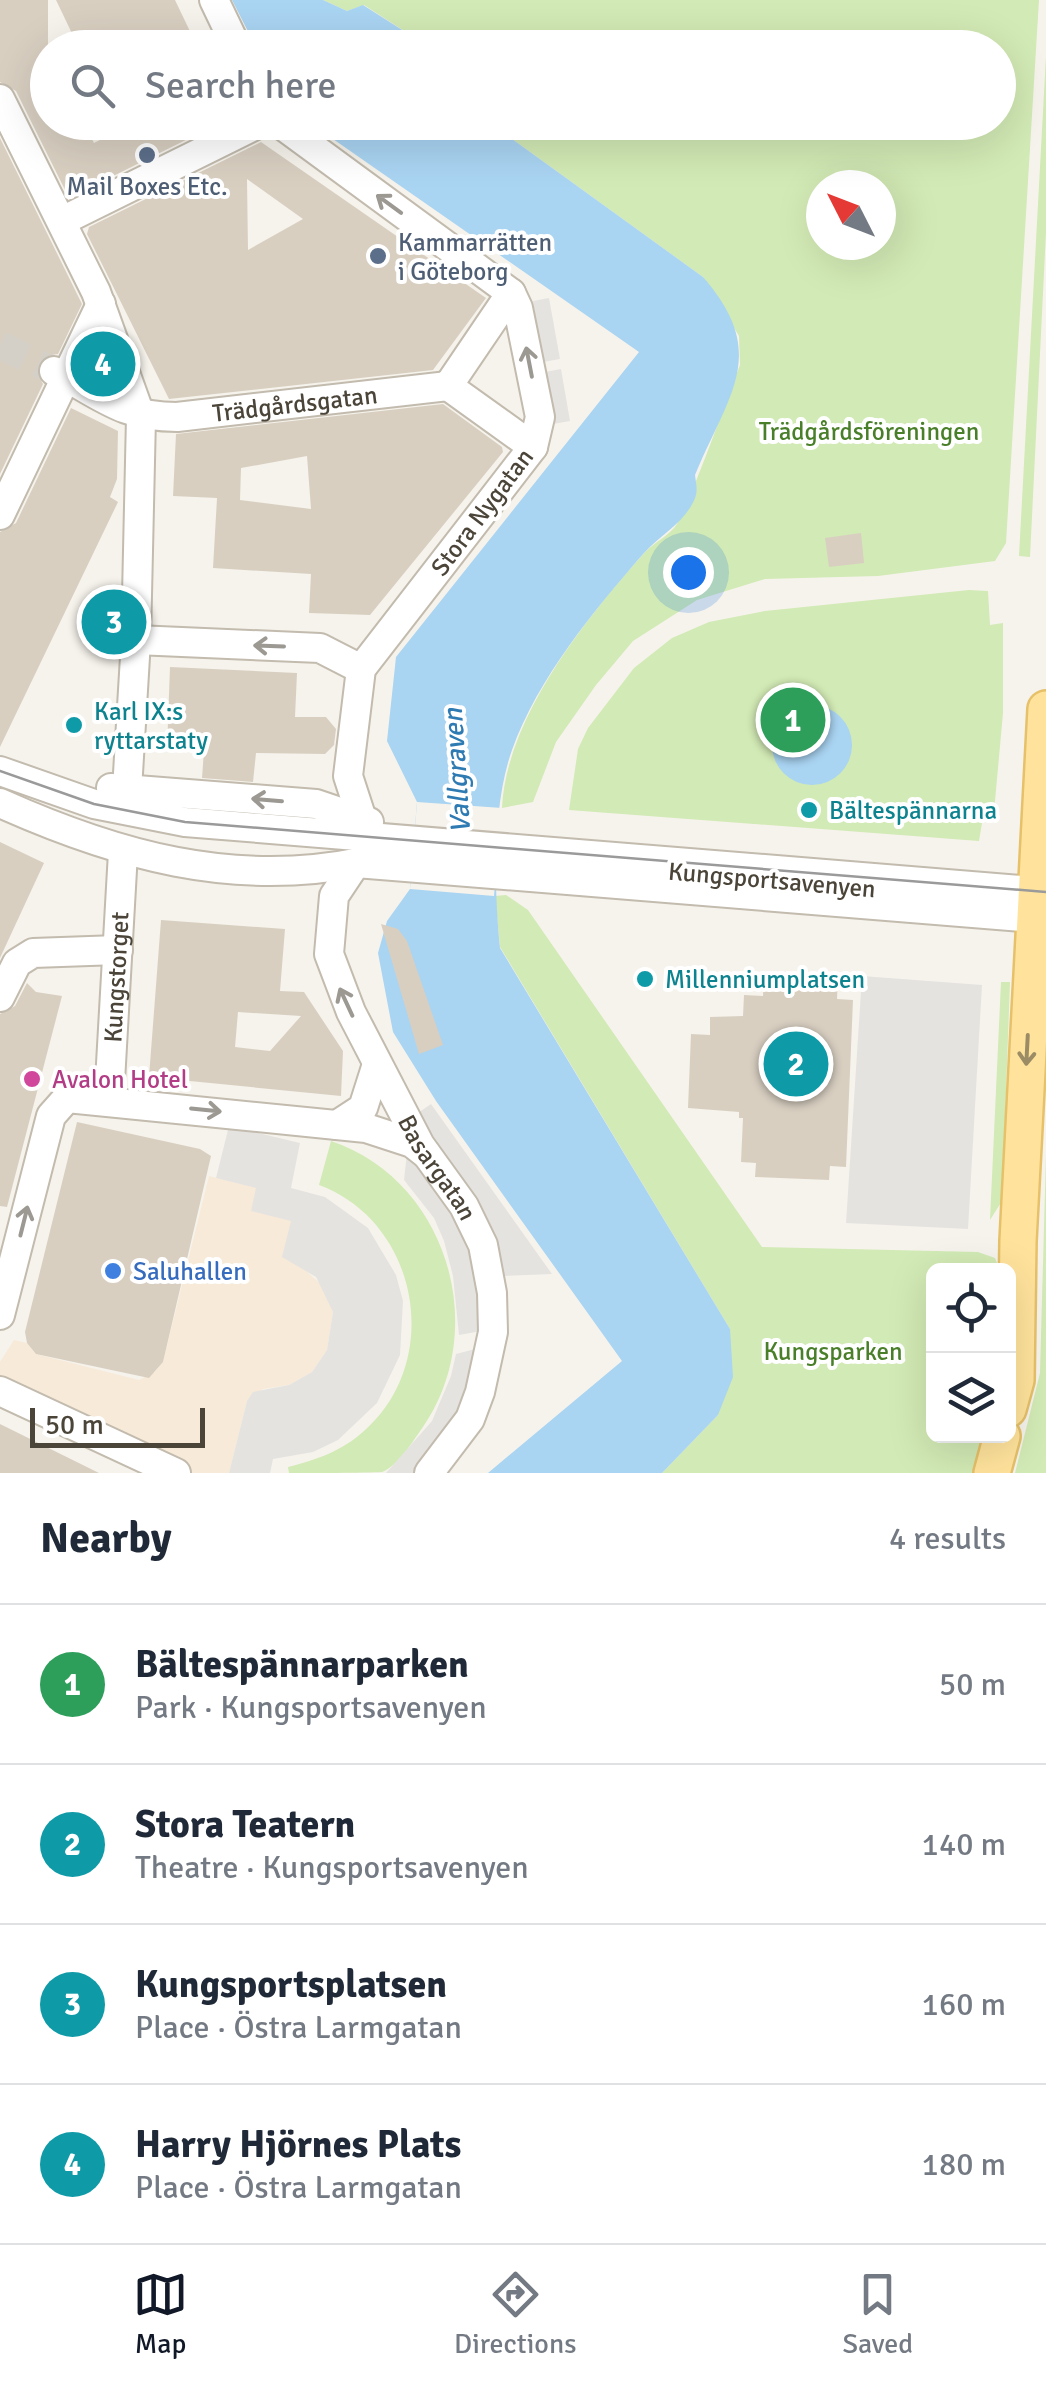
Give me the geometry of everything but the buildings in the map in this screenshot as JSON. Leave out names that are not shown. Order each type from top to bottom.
[{"type":"main road","points":[[1016,1380],[1018,1241],[1046,709]]},
{"type":"main road","points":[[992,1473],[1000,1443]]},
{"type":"street","points":[[214,0],[228,30]]},
{"type":"street","points":[[0,99],[101,304],[141,418]]},
{"type":"street","points":[[62,220],[225,140]]},
{"type":"street","points":[[303,140],[511,293],[448,386],[533,446]]},
{"type":"street","name":"Stora Nygatan","points":[[361,669],[533,446],[540,417],[511,293]]},
{"type":"street","points":[[0,515],[60,374],[101,304]]},
{"type":"street","points":[[60,374],[116,408],[141,418]]},
{"type":"street","name":"Trädgårdsgatan","points":[[141,418],[177,418],[448,386]]},
{"type":"street","name":"Kungstorget","points":[[109,1099],[136,640],[141,418]]},
{"type":"street","points":[[136,640],[320,648],[361,669],[348,776],[362,819]]},
{"type":"street","points":[[0,754],[91,786],[125,819],[154,860],[272,872],[323,871],[414,845]]},
{"type":"street","points":[[0,771],[54,799],[170,831],[498,852]]},
{"type":"street","points":[[0,784],[125,819],[498,852]]},
{"type":"street","points":[[0,802],[76,837],[125,819],[316,804],[362,819],[414,845]]},
{"type":"street","name":"Kungsportsavenyen","points":[[498,852],[566,846],[1039,896]]},
{"type":"street","name":"Kungsportsavenyen","points":[[498,852],[1039,896]]},
{"type":"street","name":"Kungsportsavenyen","points":[[498,852],[562,882],[1039,896]]},
{"type":"street","name":"Basargatan","points":[[356,863],[334,896],[329,954],[377,1064],[426,1154],[464,1206],[483,1245],[492,1294],[493,1332],[470,1419],[429,1473]]},
{"type":"street","points":[[0,997],[16,963],[33,953],[118,950]]},
{"type":"street","points":[[337,1125],[363,1108],[377,1064]]},
{"type":"street","points":[[0,1315],[51,1116],[67,1098],[109,1099],[337,1125],[387,1133],[426,1154]]},
{"type":"street","points":[[0,1391],[176,1473]]},
{"type":"shaded area","points":[[549,298],[560,359],[543,362],[533,301]]},
{"type":"shaded area","points":[[561,369],[570,421],[553,424],[545,372]]},
{"type":"shaded area","points":[[862,976],[982,985],[968,1229],[846,1223]]},
{"type":"shaded area","points":[[431,1104],[552,1274],[504,1276],[479,1204],[415,1115]]},
{"type":"shaded area","points":[[229,1126],[300,1143],[291,1188],[325,1197],[368,1228],[396,1275],[403,1301],[400,1355],[377,1403],[338,1440],[313,1452],[273,1459],[270,1473],[229,1473],[247,1401],[253,1392],[289,1385],[312,1372],[327,1350],[333,1312],[316,1277],[282,1257],[291,1221],[251,1211],[256,1188],[216,1178]]},
{"type":"shaded area","points":[[407,1153],[451,1206],[465,1238],[480,1294],[481,1331],[459,1335],[453,1276],[444,1241],[434,1218],[404,1180]]},
{"type":"shaded area","points":[[209,1176],[257,1188],[291,1221],[295,1261],[324,1287],[333,1312],[327,1350],[312,1372],[289,1385],[263,1389],[247,1401],[229,1473],[176,1473],[0,1391],[0,1362],[14,1340],[27,1343],[36,1354],[139,1380],[155,1372],[163,1362]]},
{"type":"shaded area","points":[[479,1348],[460,1414],[419,1473],[386,1473],[432,1421],[456,1354]]},
{"type":"green space","name":"Trädgårdsföreningen","points":[[323,0],[1039,0],[1006,543],[995,561],[878,576],[765,579],[697,600],[633,641],[556,742],[533,802],[502,808],[507,774],[533,705],[598,607],[645,552],[680,519],[740,365],[739,336],[703,277],[514,140],[1016,140],[1016,30],[403,30],[364,5],[347,11]]},
{"type":"green space","points":[[1046,56],[1046,232],[1030,557],[1019,556]]},
{"type":"green space","points":[[988,591],[990,625],[1003,623],[1003,713],[994,812],[984,811],[979,841],[569,810],[578,749],[588,728],[634,668],[672,638],[709,622],[765,611]]},
{"type":"green space","name":"Kungsparken","points":[[506,895],[528,910],[762,1247],[978,1252],[995,1258],[997,1263],[926,1263],[926,1443],[988,1443],[981,1473],[662,1473],[718,1415],[730,1329],[500,947],[495,896]]},
{"type":"green space","points":[[1001,982],[1010,982],[1002,1201],[990,1220]]},
{"type":"green space","points":[[331,1141],[371,1160],[404,1188],[429,1223],[446,1262],[454,1303],[454,1346],[443,1388],[410,1446],[382,1472],[289,1473],[288,1467],[328,1454],[364,1431],[389,1402],[405,1368],[411,1332],[409,1296],[398,1261],[379,1229],[353,1203],[319,1185]]},
{"type":"green space","points":[[1046,1154],[1046,1473],[1015,1473],[1040,1373]]},
{"type":"water","points":[[232,0],[323,0],[347,11],[363,5],[402,30],[247,30]]},
{"type":"water","name":"Vallgraven","points":[[334,140],[514,140],[703,277],[735,329],[739,352],[730,397],[695,475],[695,498],[679,521],[644,553],[569,646],[523,723],[505,772],[496,874],[500,948],[730,1329],[733,1377],[718,1415],[662,1473],[488,1473],[622,1361],[436,1101],[393,1032],[378,953],[387,921],[410,889],[417,802],[387,741],[396,657],[639,352]]},
{"type":"water","points":[[812,705],[827,708],[840,717],[849,730],[849,760],[840,773],[827,782],[812,785],[797,782],[784,773],[775,760],[772,745],[775,730],[784,717],[797,708]]},
{"type":"pier","points":[[417,802],[502,808],[494,896],[410,889]]},
{"type":"tunnel","points":[[0,345],[54,371]]},
{"type":"tram line","points":[[0,771],[94,804],[185,822],[1046,892]]},
{"type":"place","name":"Mail Boxes Etc.","points":[[147,155]]},
{"type":"place","name":"Kammarrätten i Göteborg","points":[[378,256]]},
{"type":"place","name":"Harry Hjörnes Plats","points":[[103,364]]},
{"type":"place","name":"Kungsportsplatsen","points":[[114,622]]},
{"type":"place","name":"Bältespännarparken","points":[[793,720]]},
{"type":"place","name":"Karl IX:s ryttarstaty","points":[[74,725]]},
{"type":"place","name":"Bältespännarna","points":[[809,810]]},
{"type":"place","name":"Millenniumplatsen","points":[[645,979]]},
{"type":"place","name":"Stora Teatern","points":[[796,1064]]},
{"type":"place","name":"Avalon Hotel","points":[[32,1079]]},
{"type":"place","name":"Saluhallen","points":[[113,1271]]}]
